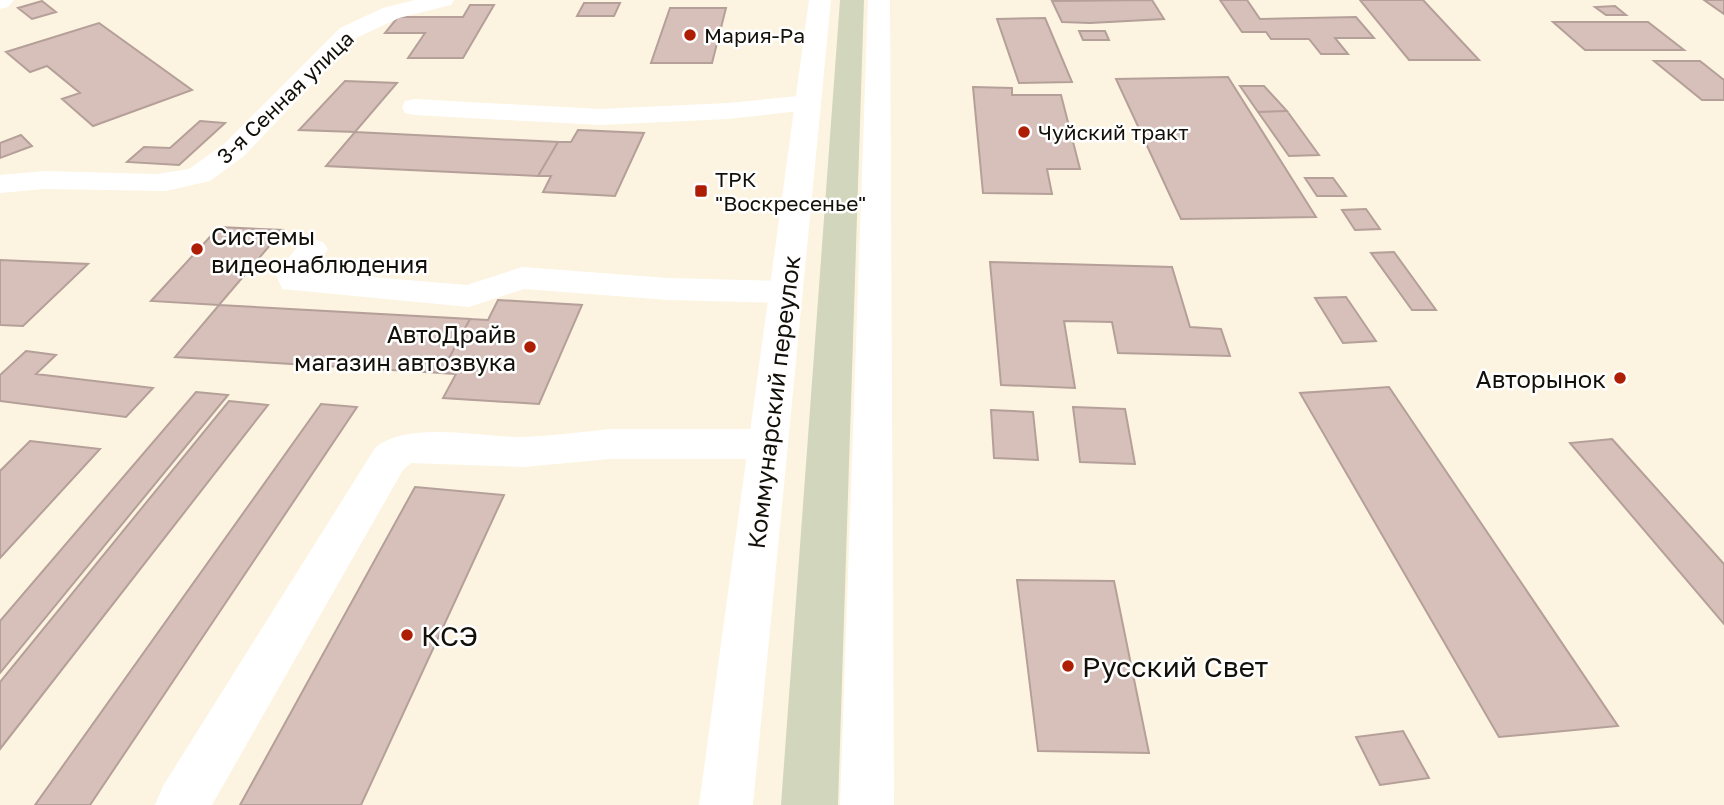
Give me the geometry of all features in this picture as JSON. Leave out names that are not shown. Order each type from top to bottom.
[{"type":"main road","name":"3-я Сенная улица","points":[[0,184],[53,179],[175,181],[196,176],[220,163],[234,150],[348,33],[391,13],[443,0]]},
{"type":"main road","name":"Коммунарский переулок","points":[[726,805],[820,0]]},
{"type":"main road","points":[[867,805],[879,0]]},
{"type":"main road","points":[[415,107],[600,117],[728,111],[808,103]]},
{"type":"main road","points":[[312,249],[293,274],[295,281],[302,284],[469,296],[522,278],[668,289],[786,292]]},
{"type":"main road","points":[[182,805],[390,458],[399,450],[411,448],[524,452],[610,444],[768,444]]},
{"type":"green space","points":[[840,0],[864,0],[838,805],[781,805]]},
{"type":"building","points":[[1152,0],[1164,19],[1062,22],[1052,1]]},
{"type":"building","points":[[1220,0],[1247,0],[1260,19],[1356,17],[1374,38],[1335,38],[1348,54],[1321,54],[1309,39],[1271,39],[1266,32],[1242,32]]},
{"type":"building","points":[[1360,0],[1423,0],[1479,60],[1409,60]]},
{"type":"building","points":[[1704,0],[1724,0],[1724,14]]},
{"type":"building","points":[[42,1],[56,12],[32,19],[18,8]]},
{"type":"building","points":[[584,3],[620,3],[614,16],[577,16]]},
{"type":"building","points":[[470,5],[494,5],[463,58],[408,58],[425,33],[385,33],[398,17],[463,17]]},
{"type":"building","points":[[1615,6],[1626,15],[1606,15],[1595,7]]},
{"type":"building","name":"Мария-Ра","points":[[670,8],[726,8],[712,63],[651,63]]},
{"type":"building","points":[[1045,18],[1072,82],[1019,83],[997,19]]},
{"type":"building","points":[[1553,22],[1648,22],[1684,50],[1585,50]]},
{"type":"building","points":[[99,23],[192,90],[93,126],[62,99],[80,93],[47,66],[30,72],[6,52]]},
{"type":"building","points":[[1079,31],[1105,31],[1109,40],[1083,40]]},
{"type":"building","points":[[1654,61],[1700,61],[1724,80],[1724,100],[1702,100]]},
{"type":"building","points":[[1228,77],[1316,217],[1181,219],[1116,79]]},
{"type":"building","points":[[345,81],[397,83],[355,132],[299,130]]},
{"type":"building","points":[[1240,86],[1264,86],[1287,111],[1258,112]]},
{"type":"building","name":"Чуйский тракт","points":[[973,87],[1012,88],[1012,95],[1061,95],[1080,169],[1047,169],[1052,194],[983,193]]},
{"type":"building","points":[[1287,111],[1319,155],[1289,156],[1258,112]]},
{"type":"building","points":[[200,121],[225,123],[179,165],[127,162],[144,147],[170,148]]},
{"type":"building","points":[[578,130],[644,133],[615,196],[543,192],[551,176],[538,176],[558,142],[571,142]]},
{"type":"building","points":[[355,132],[558,142],[538,176],[326,166]]},
{"type":"building","points":[[21,135],[32,146],[0,158],[0,143]]},
{"type":"building","points":[[1305,178],[1333,178],[1346,196],[1317,196]]},
{"type":"building","points":[[1366,209],[1380,229],[1355,230],[1342,210]]},
{"type":"building","points":[[219,227],[283,230],[219,305],[151,301]]},
{"type":"building","points":[[1394,252],[1436,310],[1412,310],[1371,253]]},
{"type":"building","points":[[0,260],[88,264],[23,326],[0,325]]},
{"type":"building","points":[[990,262],[1172,267],[1190,327],[1221,329],[1230,356],[1118,353],[1112,322],[1064,321],[1075,388],[1001,385]]},
{"type":"building","points":[[1346,297],[1376,341],[1343,343],[1315,298]]},
{"type":"building","points":[[498,300],[582,305],[539,404],[443,398],[456,374],[441,373],[470,319],[488,320]]},
{"type":"building","points":[[219,305],[470,319],[441,373],[175,357]]},
{"type":"building","points":[[26,351],[56,355],[36,374],[153,388],[126,417],[0,401],[0,375]]},
{"type":"building","points":[[1389,387],[1618,726],[1499,737],[1300,393]]},
{"type":"building","points":[[196,392],[228,395],[0,673],[0,621]]},
{"type":"building","points":[[229,401],[268,405],[0,749],[0,682]]},
{"type":"building","points":[[321,404],[357,407],[90,805],[35,805]]},
{"type":"building","points":[[1073,407],[1125,409],[1135,464],[1080,462]]},
{"type":"building","points":[[991,410],[1033,412],[1038,460],[994,458]]},
{"type":"building","points":[[1612,439],[1724,564],[1724,624],[1570,443]]},
{"type":"building","points":[[30,441],[100,449],[0,558],[0,471]]},
{"type":"building","points":[[415,487],[504,495],[361,805],[240,805]]},
{"type":"building","points":[[1017,580],[1114,581],[1149,753],[1038,751]]},
{"type":"building","points":[[1403,731],[1429,778],[1380,785],[1356,737]]},
{"type":"place","name":"Мария-Ра","points":[[690,35]]},
{"type":"place","name":"Чуйский тракт","points":[[1024,132]]},
{"type":"place","name":"ТРК \"Воскресенье\"","points":[[701,191]]},
{"type":"place","name":"Системы видеонаблюдения","points":[[197,249]]},
{"type":"place","name":"АвтоДрайв магазин автозвука","points":[[530,347]]},
{"type":"place","name":"Авторынок","points":[[1620,378]]},
{"type":"place","name":"КСЭ","points":[[407,635]]},
{"type":"place","name":"Русский Свет","points":[[1068,666]]}]
